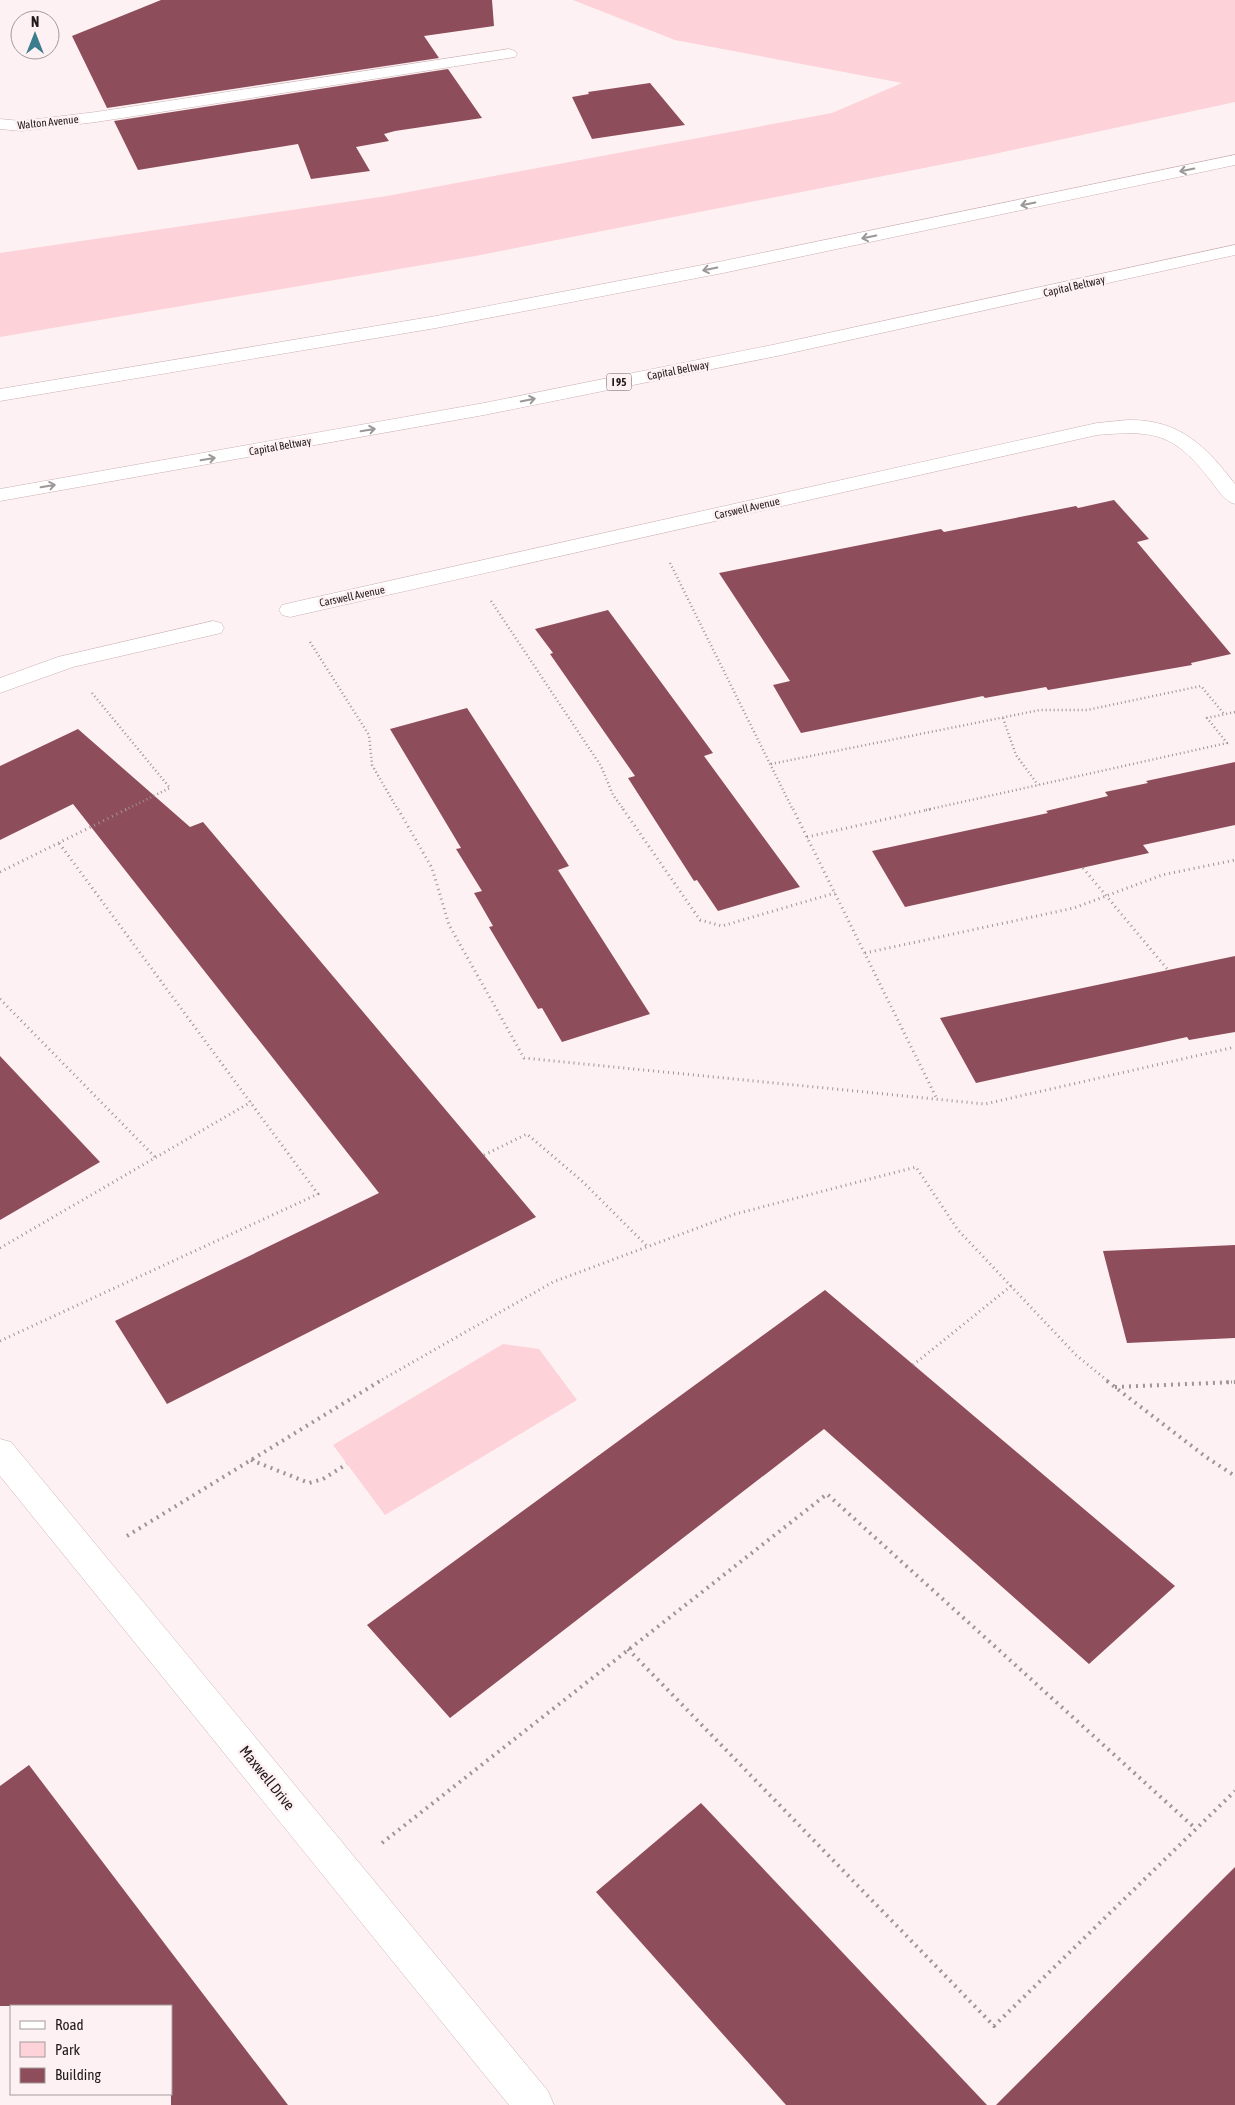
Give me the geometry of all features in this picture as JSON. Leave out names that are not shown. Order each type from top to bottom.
[{"type":"main road","name":"Walton Avenue","points":[[0,124],[21,126],[96,117],[509,54]]},
{"type":"main road","points":[[0,395],[436,322],[723,267],[1235,160]]},
{"type":"main road","name":"Capital Beltway","points":[[0,495],[494,407],[786,348],[1235,250]]},
{"type":"main road","name":"Carswell Avenue","points":[[290,610],[1097,429],[1133,426],[1156,428],[1176,435],[1200,452],[1235,498]]},
{"type":"main road","points":[[0,686],[66,662],[212,628]]},
{"type":"main road","name":"Maxwell Drive","points":[[0,1452],[534,2105]]},
{"type":"path","points":[[654,529],[938,1099]]},
{"type":"path","points":[[470,570],[601,766],[613,795],[700,920],[722,926],[835,893]]},
{"type":"path","points":[[290,610],[369,735],[372,765],[432,868],[449,925],[524,1058],[985,1104],[1235,1047]]},
{"type":"path","points":[[0,872],[170,788],[66,662]]},
{"type":"path","points":[[771,764],[1040,710],[1087,710],[1201,686],[1224,714]]},
{"type":"path","points":[[807,837],[1227,743],[1207,718],[1235,712]]},
{"type":"path","points":[[1003,718],[1016,755],[1038,785]]},
{"type":"path","points":[[0,1341],[318,1194],[59,843]]},
{"type":"path","points":[[865,953],[1074,908],[1162,875],[1235,860]]},
{"type":"path","points":[[1083,868],[1168,970]]},
{"type":"path","points":[[0,999],[155,1157]]},
{"type":"path","points":[[0,1248],[251,1102]]},
{"type":"path","points":[[484,1155],[527,1134],[584,1182],[648,1247]]},
{"type":"path","points":[[88,1560],[250,1459],[418,1358],[553,1282],[735,1214],[916,1167],[958,1230],[1076,1355],[1114,1387],[1206,1457],[1235,1476]]},
{"type":"path","points":[[913,1365],[1011,1286]]},
{"type":"path","points":[[1114,1387],[1235,1382]]},
{"type":"path","points":[[250,1459],[309,1483],[323,1479],[347,1464]]},
{"type":"path","points":[[344,1872],[827,1494],[1196,1829]]},
{"type":"path","points":[[628,1650],[994,2026],[1235,1791]]},
{"type":"green space","points":[[573,0],[1235,0],[1235,102],[985,156],[475,256],[0,337],[0,253],[387,196],[832,113],[902,83],[675,40]]},
{"type":"green space","points":[[503,1344],[539,1349],[577,1400],[385,1515],[333,1445]]},
{"type":"building","points":[[161,0],[492,0],[494,26],[424,36],[439,58],[107,108],[72,36]]},
{"type":"building","points":[[448,69],[482,118],[395,131],[384,134],[389,141],[356,147],[370,171],[311,179],[298,144],[138,170],[114,121]]},
{"type":"building","points":[[650,83],[685,125],[592,139],[572,97],[589,94],[588,92]]},
{"type":"building","points":[[1114,500],[1149,539],[1137,542],[1231,654],[1191,663],[1192,665],[1048,690],[1046,687],[985,698],[983,696],[801,733],[773,685],[790,681],[719,573],[941,529],[944,532]]},
{"type":"building","points":[[608,610],[713,753],[704,756],[800,887],[718,911],[697,880],[694,881],[628,778],[635,776],[550,654],[553,653],[535,629]]},
{"type":"building","points":[[467,708],[569,866],[558,870],[650,1014],[562,1042],[542,1008],[538,1009],[489,927],[493,926],[474,893],[482,891],[456,849],[461,848],[390,729]]},
{"type":"building","points":[[78,729],[190,827],[203,822],[536,1217],[167,1404],[115,1321],[379,1193],[73,804],[0,840],[0,766]]},
{"type":"building","points":[[1235,762],[1235,825],[1143,845],[1149,853],[905,907],[872,851],[1048,813],[1046,811],[1108,796],[1105,792]]},
{"type":"building","points":[[1235,956],[1235,1032],[1189,1040],[1187,1037],[976,1083],[940,1018]]},
{"type":"building","points":[[0,1056],[100,1162],[0,1220]]},
{"type":"building","points":[[1235,1245],[1235,1338],[1127,1343],[1103,1251]]},
{"type":"building","points":[[825,1290],[1175,1586],[1089,1664],[824,1429],[450,1718],[367,1625]]},
{"type":"building","points":[[29,1765],[288,2105],[171,2105],[172,2005],[0,2006],[0,1786]]},
{"type":"building","points":[[701,1803],[987,2105],[786,2105],[596,1892]]},
{"type":"building","points":[[1235,1867],[1235,2105],[996,2105]]}]
